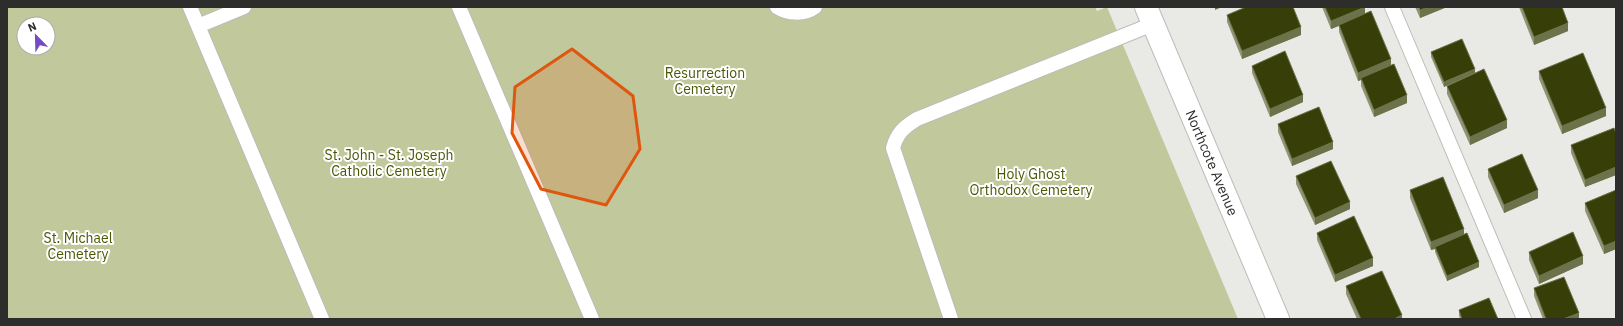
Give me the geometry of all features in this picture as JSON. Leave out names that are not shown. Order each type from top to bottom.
[{"type":"street","name":"Northcote Avenue","points":[[1149,15],[1278,319]]},
{"type":"lane","points":[[190,7],[322,319]]},
{"type":"lane","points":[[198,26],[244,7]]},
{"type":"lane","points":[[459,7],[592,319]]},
{"type":"lane","points":[[777,7],[789,12],[801,13],[816,7]]},
{"type":"lane","points":[[1392,7],[1524,319]]},
{"type":"lane","points":[[951,319],[893,148],[896,138],[904,127],[917,119],[1149,15]]},
{"type":"highlighted area","points":[[572,49],[633,96],[640,149],[606,205],[541,189],[512,133],[515,87]]},
{"type":"green space","points":[[7,7],[1095,7],[1097,11],[1107,7],[1238,319],[7,319]]},
{"type":"building","points":[[1246,7],[1293,7],[1301,27],[1242,51],[1227,15]]},
{"type":"building","points":[[1325,7],[1365,7],[1331,21]]},
{"type":"building","points":[[1419,7],[1428,7],[1420,10]]},
{"type":"building","points":[[1522,7],[1562,7],[1568,23],[1534,37]]},
{"type":"building","points":[[1371,11],[1391,59],[1358,73],[1339,25]]},
{"type":"building","points":[[1462,39],[1475,69],[1444,82],[1431,52]]},
{"type":"building","points":[[1285,51],[1303,95],[1270,109],[1252,66]]},
{"type":"building","points":[[1583,53],[1606,108],[1562,126],[1539,71]]},
{"type":"building","points":[[1394,64],[1407,95],[1374,110],[1361,78]]},
{"type":"building","points":[[1484,69],[1507,120],[1470,137],[1447,86]]},
{"type":"building","points":[[1319,107],[1333,142],[1292,159],[1278,124]]},
{"type":"building","points":[[1614,128],[1616,133],[1616,167],[1585,180],[1571,145]]},
{"type":"building","points":[[1522,154],[1538,190],[1504,205],[1488,169]]},
{"type":"building","points":[[1331,161],[1350,202],[1315,218],[1296,176]]},
{"type":"building","points":[[1443,177],[1464,229],[1431,242],[1410,190]]},
{"type":"building","points":[[1616,190],[1616,241],[1604,246],[1585,203]]},
{"type":"building","points":[[1354,216],[1373,258],[1335,275],[1317,233]]},
{"type":"building","points":[[1573,232],[1583,256],[1539,276],[1529,252]]},
{"type":"building","points":[[1467,233],[1479,262],[1447,276],[1435,247]]},
{"type":"building","points":[[1382,271],[1402,315],[1394,319],[1361,319],[1346,286]]},
{"type":"building","points":[[1564,277],[1579,313],[1563,319],[1546,319],[1534,288]]},
{"type":"building","points":[[1489,298],[1498,319],[1462,319],[1459,310]]},
{"type":"park label","name":"Resurrection Cemetery","points":[[705,82]]},
{"type":"park label","name":"St. John - St. Joseph Catholic Cemetery","points":[[389,164]]},
{"type":"park label","name":"Holy Ghost Orthodox Cemetery","points":[[1031,182]]},
{"type":"park label","name":"St. Michael Cemetery","points":[[78,246]]}]
